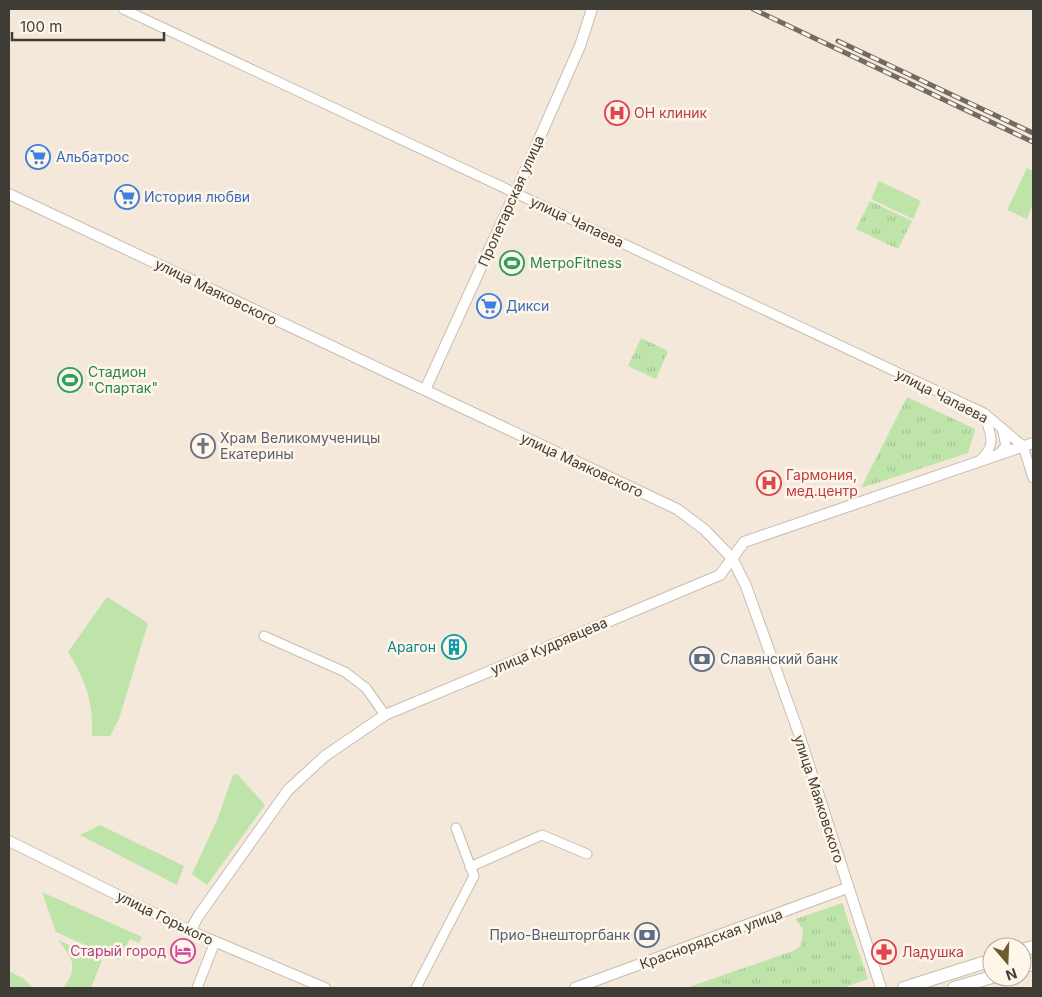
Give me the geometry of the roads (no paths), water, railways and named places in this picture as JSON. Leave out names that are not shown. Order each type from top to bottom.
[{"type":"main road","points":[[904,988],[982,963]]},
{"type":"main road","points":[[954,988],[982,980]]},
{"type":"street","name":"улица Чапаева","points":[[123,9],[984,414],[1028,444]]},
{"type":"street","name":"Пролетарская улица","points":[[424,390],[516,193],[580,46],[592,9]]},
{"type":"street","name":"улица Маяковского","points":[[9,194],[677,509],[705,530],[732,558],[746,586],[787,700],[881,988]]},
{"type":"street","points":[[978,462],[987,454],[991,446],[992,437],[984,414]]},
{"type":"street","points":[[998,455],[1006,446],[1002,428]]},
{"type":"street","points":[[1028,444],[1033,478]]},
{"type":"street","name":"улица Кудрявцева","points":[[190,931],[199,915],[288,790],[325,756],[385,715],[720,575],[744,542],[1028,444]]},
{"type":"street","points":[[264,636],[345,672],[366,688],[385,715]]},
{"type":"street","points":[[416,988],[474,876],[456,828]]},
{"type":"street","points":[[470,867],[542,835],[587,854]]},
{"type":"street","name":"улица Горького","points":[[9,840],[71,873],[190,931],[325,988]]},
{"type":"street","name":"Краснорядская улица","points":[[575,988],[847,888]]},
{"type":"street","points":[[197,988],[215,942]]},
{"type":"railway","points":[[753,9],[1033,142]]},
{"type":"railway","points":[[838,41],[1033,133]]},
{"type":"place","name":"ОН клиник","points":[[617,113]]},
{"type":"place","name":"Альбатрос","points":[[38,157]]},
{"type":"place","name":"История любви","points":[[127,197]]},
{"type":"place","name":"МетроFitness","points":[[512,263]]},
{"type":"place","name":"Дикси","points":[[489,306]]},
{"type":"place","name":"Стадион \"Спартак\"","points":[[70,380]]},
{"type":"place","name":"Храм Великомученицы Екатерины","points":[[203,446]]},
{"type":"place","name":"Гармония, мед.центр","points":[[769,483]]},
{"type":"place","name":"Арагон","points":[[454,647]]},
{"type":"place","name":"Славянский банк","points":[[702,659]]},
{"type":"place","name":"Прио-Внешторгбанк","points":[[647,935]]},
{"type":"place","name":"Старый город","points":[[183,951]]},
{"type":"place","name":"Ладушка","points":[[884,952]]}]
